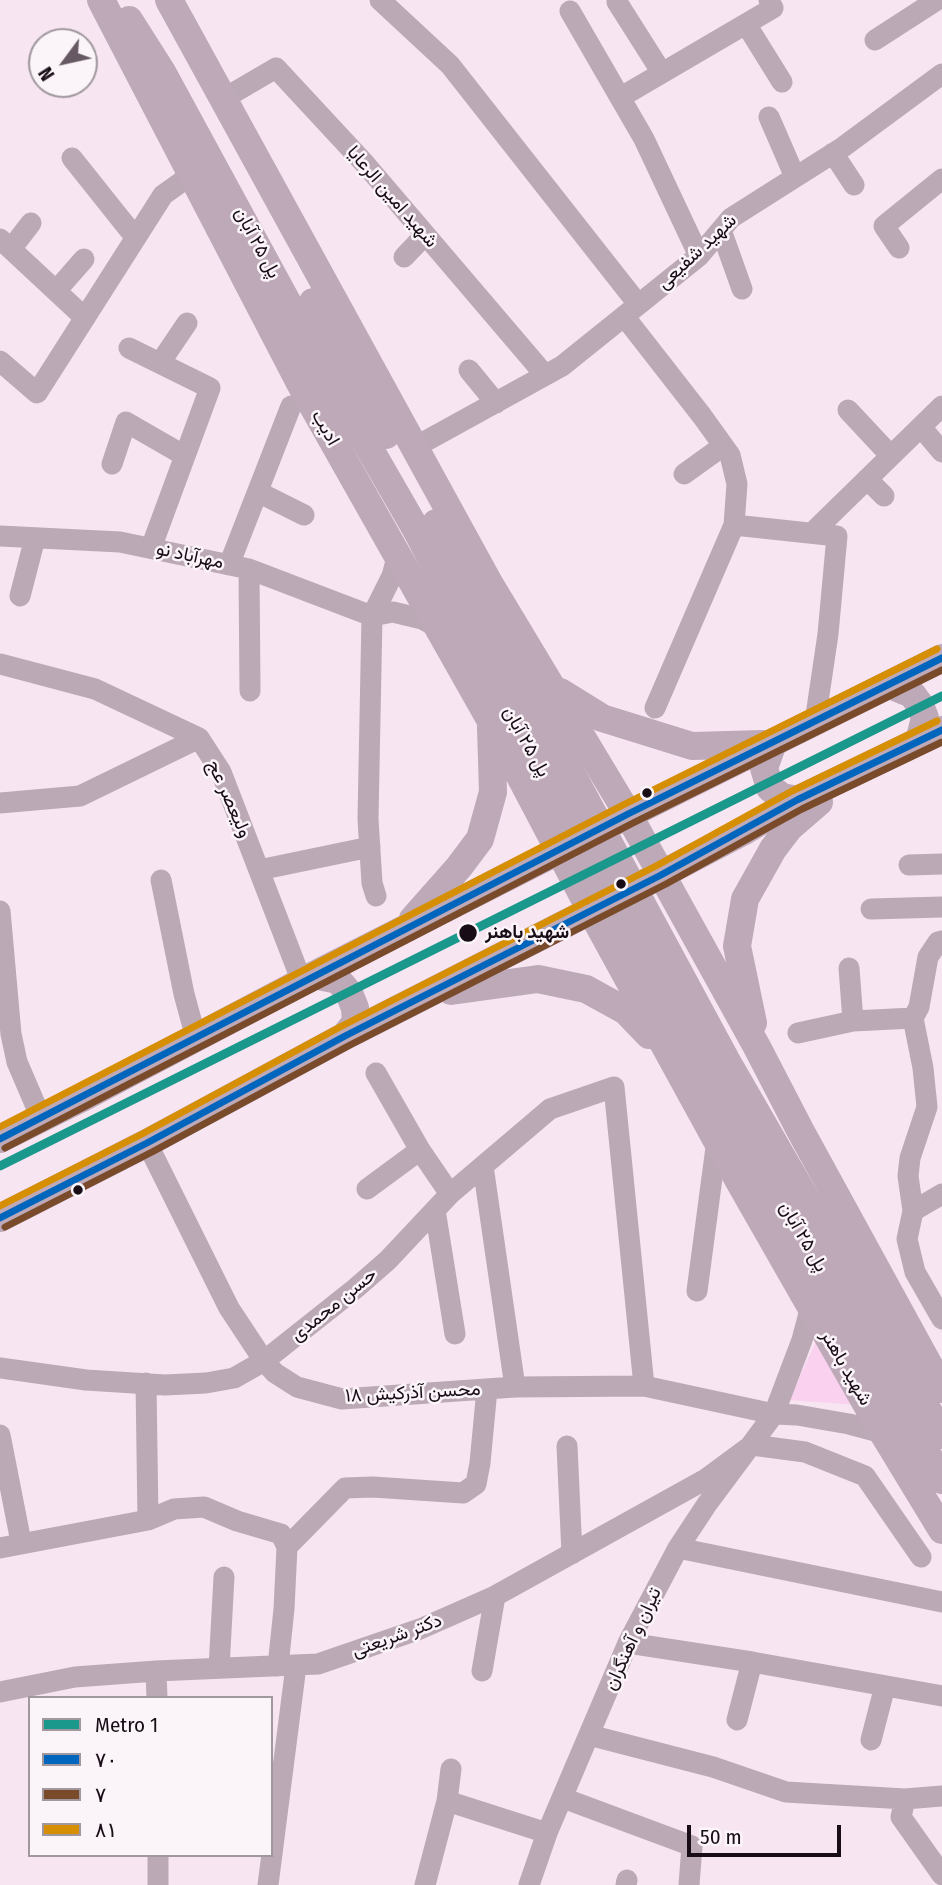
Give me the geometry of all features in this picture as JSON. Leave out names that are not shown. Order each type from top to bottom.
[{"type":"main road","name":"ادیب","points":[[101,0],[300,383],[491,721],[591,911]]},
{"type":"main road","name":"پل ۲۵ آبان","points":[[117,0],[162,72],[323,368],[417,531],[508,709],[700,1058],[942,1480]]},
{"type":"main road","name":"پل ۲۵ آبان","points":[[155,0],[345,362],[436,523],[726,1060],[942,1435]]},
{"type":"main road","points":[[169,0],[489,583],[628,814],[942,1389]]},
{"type":"main road","points":[[437,627],[457,634],[476,635],[490,619],[494,606],[489,583]]},
{"type":"main road","points":[[0,1139],[628,814],[942,658]]},
{"type":"main road","points":[[552,685],[570,700],[601,718],[692,746],[773,743]]},
{"type":"main road","points":[[0,1218],[661,875],[797,800],[931,736],[920,705],[912,694],[890,685]]},
{"type":"main road","points":[[400,932],[459,867],[480,839],[493,792],[491,721]]},
{"type":"main road","points":[[773,743],[764,768],[770,788],[782,797],[797,800]]},
{"type":"main road","points":[[757,1047],[737,946],[745,899],[789,828],[852,773]]},
{"type":"main road","name":"شهید باهنر","points":[[591,911],[739,1181],[883,1433],[942,1530]]},
{"type":"main road","points":[[308,978],[338,980],[349,993],[355,1008],[356,1022],[345,1037]]},
{"type":"main road","points":[[431,993],[538,979],[586,989],[626,1011],[674,1062]]},
{"type":"main road","points":[[739,1181],[743,1144],[750,1131],[764,1122],[778,1121],[800,1130]]},
{"type":"street","points":[[874,40],[937,0]]},
{"type":"street","points":[[617,2],[662,73]]},
{"type":"street","points":[[394,4],[450,65],[631,310],[730,455],[737,484],[734,525],[655,708]]},
{"type":"street","points":[[621,97],[746,24],[771,4]]},
{"type":"street","points":[[570,11],[644,139],[699,256]]},
{"type":"street","points":[[746,24],[782,82]]},
{"type":"street","name":"شهید امین الرعایا","points":[[223,99],[276,68],[366,165],[545,375]]},
{"type":"street","name":"شهید شفیعی","points":[[415,447],[562,366],[699,256],[731,219],[833,153],[942,74]]},
{"type":"street","points":[[769,117],[795,177]]},
{"type":"street","points":[[833,153],[854,184]]},
{"type":"street","points":[[72,158],[135,237]]},
{"type":"street","points":[[0,361],[37,393],[163,195],[191,175]]},
{"type":"street","points":[[899,248],[884,226],[942,179]]},
{"type":"street","points":[[31,223],[6,244],[85,318]]},
{"type":"street","points":[[721,230],[742,289]]},
{"type":"street","points":[[404,257],[425,235]]},
{"type":"street","points":[[56,291],[84,259]]},
{"type":"street","points":[[160,363],[187,323]]},
{"type":"street","points":[[129,348],[210,388],[151,548]]},
{"type":"street","points":[[469,370],[496,402]]},
{"type":"street","points":[[250,691],[239,567],[258,492],[291,406]]},
{"type":"street","points":[[813,533],[942,406]]},
{"type":"street","points":[[848,410],[890,455]]},
{"type":"street","points":[[112,464],[127,422],[185,456]]},
{"type":"street","points":[[920,427],[942,452]]},
{"type":"street","points":[[684,474],[723,446]]},
{"type":"street","points":[[867,479],[884,496]]},
{"type":"street","points":[[258,492],[304,515]]},
{"type":"street","points":[[734,525],[837,536],[816,722]]},
{"type":"street","name":"مهرآباد نو","points":[[0,536],[120,542],[151,548],[239,567],[372,616]]},
{"type":"street","points":[[20,596],[35,538]]},
{"type":"street","points":[[376,896],[372,883],[368,819],[372,616],[392,576],[398,554]]},
{"type":"street","points":[[372,616],[393,612],[422,619],[437,627]]},
{"type":"street","points":[[0,664],[95,689],[199,738]]},
{"type":"street","name":"ولیعصر عج","points":[[0,803],[80,796],[199,738],[221,772],[258,870],[308,978]]},
{"type":"street","points":[[258,870],[370,847]]},
{"type":"street","points":[[909,865],[942,864]]},
{"type":"street","points":[[161,880],[184,994],[196,1038]]},
{"type":"street","points":[[871,909],[942,908]]},
{"type":"street","points":[[0,911],[11,1034],[8,1065],[41,1118]]},
{"type":"street","points":[[942,941],[938,942],[928,957],[919,1007],[913,1018],[923,1068],[927,1107],[909,1167],[913,1211],[907,1239],[915,1272],[942,1319]]},
{"type":"street","points":[[849,968],[853,1021]]},
{"type":"street","points":[[798,1033],[853,1021],[913,1018]]},
{"type":"street","points":[[376,1073],[450,1194]]},
{"type":"street","name":"حسن محمدی","points":[[0,1368],[86,1380],[146,1383],[206,1383],[234,1378],[264,1361],[388,1260],[450,1194],[550,1109],[614,1087],[644,1386]]},
{"type":"street","points":[[697,1291],[717,1140]]},
{"type":"street","name":"محسن آذرکیش ۱۸","points":[[147,1143],[229,1308],[264,1361],[275,1373],[297,1387],[342,1399],[515,1387],[644,1386],[774,1414],[849,1424],[883,1433]]},
{"type":"street","points":[[367,1189],[421,1150]]},
{"type":"street","points":[[483,1166],[515,1387]]},
{"type":"street","points":[[913,1211],[942,1194]]},
{"type":"street","points":[[435,1210],[455,1335]]},
{"type":"street","name":"تیران و آهنگران","points":[[529,1885],[547,1833],[628,1643],[678,1548],[774,1414],[802,1340],[811,1306]]},
{"type":"street","points":[[146,1383],[148,1520]]},
{"type":"street","points":[[273,1827],[287,1666],[284,1540],[345,1488],[373,1487],[463,1493],[476,1484],[487,1389]]},
{"type":"street","points":[[0,1435],[21,1542]]},
{"type":"street","points":[[751,1445],[805,1452],[865,1476],[921,1557]]},
{"type":"street","name":"دکتر شریعتی","points":[[0,1692],[75,1677],[318,1664],[420,1629],[495,1596],[706,1479],[751,1445]]},
{"type":"street","points":[[567,1446],[572,1554]]},
{"type":"street","points":[[0,1548],[148,1520],[174,1509],[204,1507],[284,1540]]},
{"type":"street","points":[[678,1548],[942,1602]]},
{"type":"street","points":[[219,1668],[224,1577]]},
{"type":"street","points":[[482,1671],[495,1596]]},
{"type":"street","points":[[628,1643],[942,1696]]},
{"type":"street","points":[[737,1720],[752,1662]]},
{"type":"street","points":[[156,1671],[157,1696]]},
{"type":"street","points":[[871,1740],[885,1686]]},
{"type":"street","points":[[589,1735],[713,1767],[786,1792],[905,1798],[942,1796]]},
{"type":"street","points":[[425,1885],[447,1801],[451,1769]]},
{"type":"street","points":[[563,1798],[692,1846],[689,1885]]},
{"type":"street","points":[[905,1798],[901,1817],[942,1875]]},
{"type":"street","points":[[447,1801],[547,1833]]},
{"type":"street","points":[[158,1857],[158,1885]]},
{"type":"street","points":[[268,1885],[270,1857]]},
{"type":"shaded area","points":[[819,1335],[857,1405],[789,1400]]},
{"type":"metro line","name":"1","points":[[0,1166],[942,696]]},
{"type":"transit line","name":"۸۱","points":[[0,1127],[623,805],[937,649]]},
{"type":"transit line","name":"۷۰","points":[[0,1139],[628,814],[942,658]]},
{"type":"transit line","name":"۷","points":[[5,1148],[633,823],[942,670]]},
{"type":"transit line","name":"۸۱","points":[[0,1206],[142,1134],[340,1027],[656,866],[792,791],[937,721]]},
{"type":"transit line","name":"۷۰","points":[[0,1218],[147,1143],[345,1036],[661,875],[797,800],[942,730]]},
{"type":"transit line","name":"۷","points":[[5,1227],[152,1152],[350,1045],[666,884],[802,809],[942,742]]},
{"type":"place","name":"شهید باهنر","points":[[468,933]]}]
